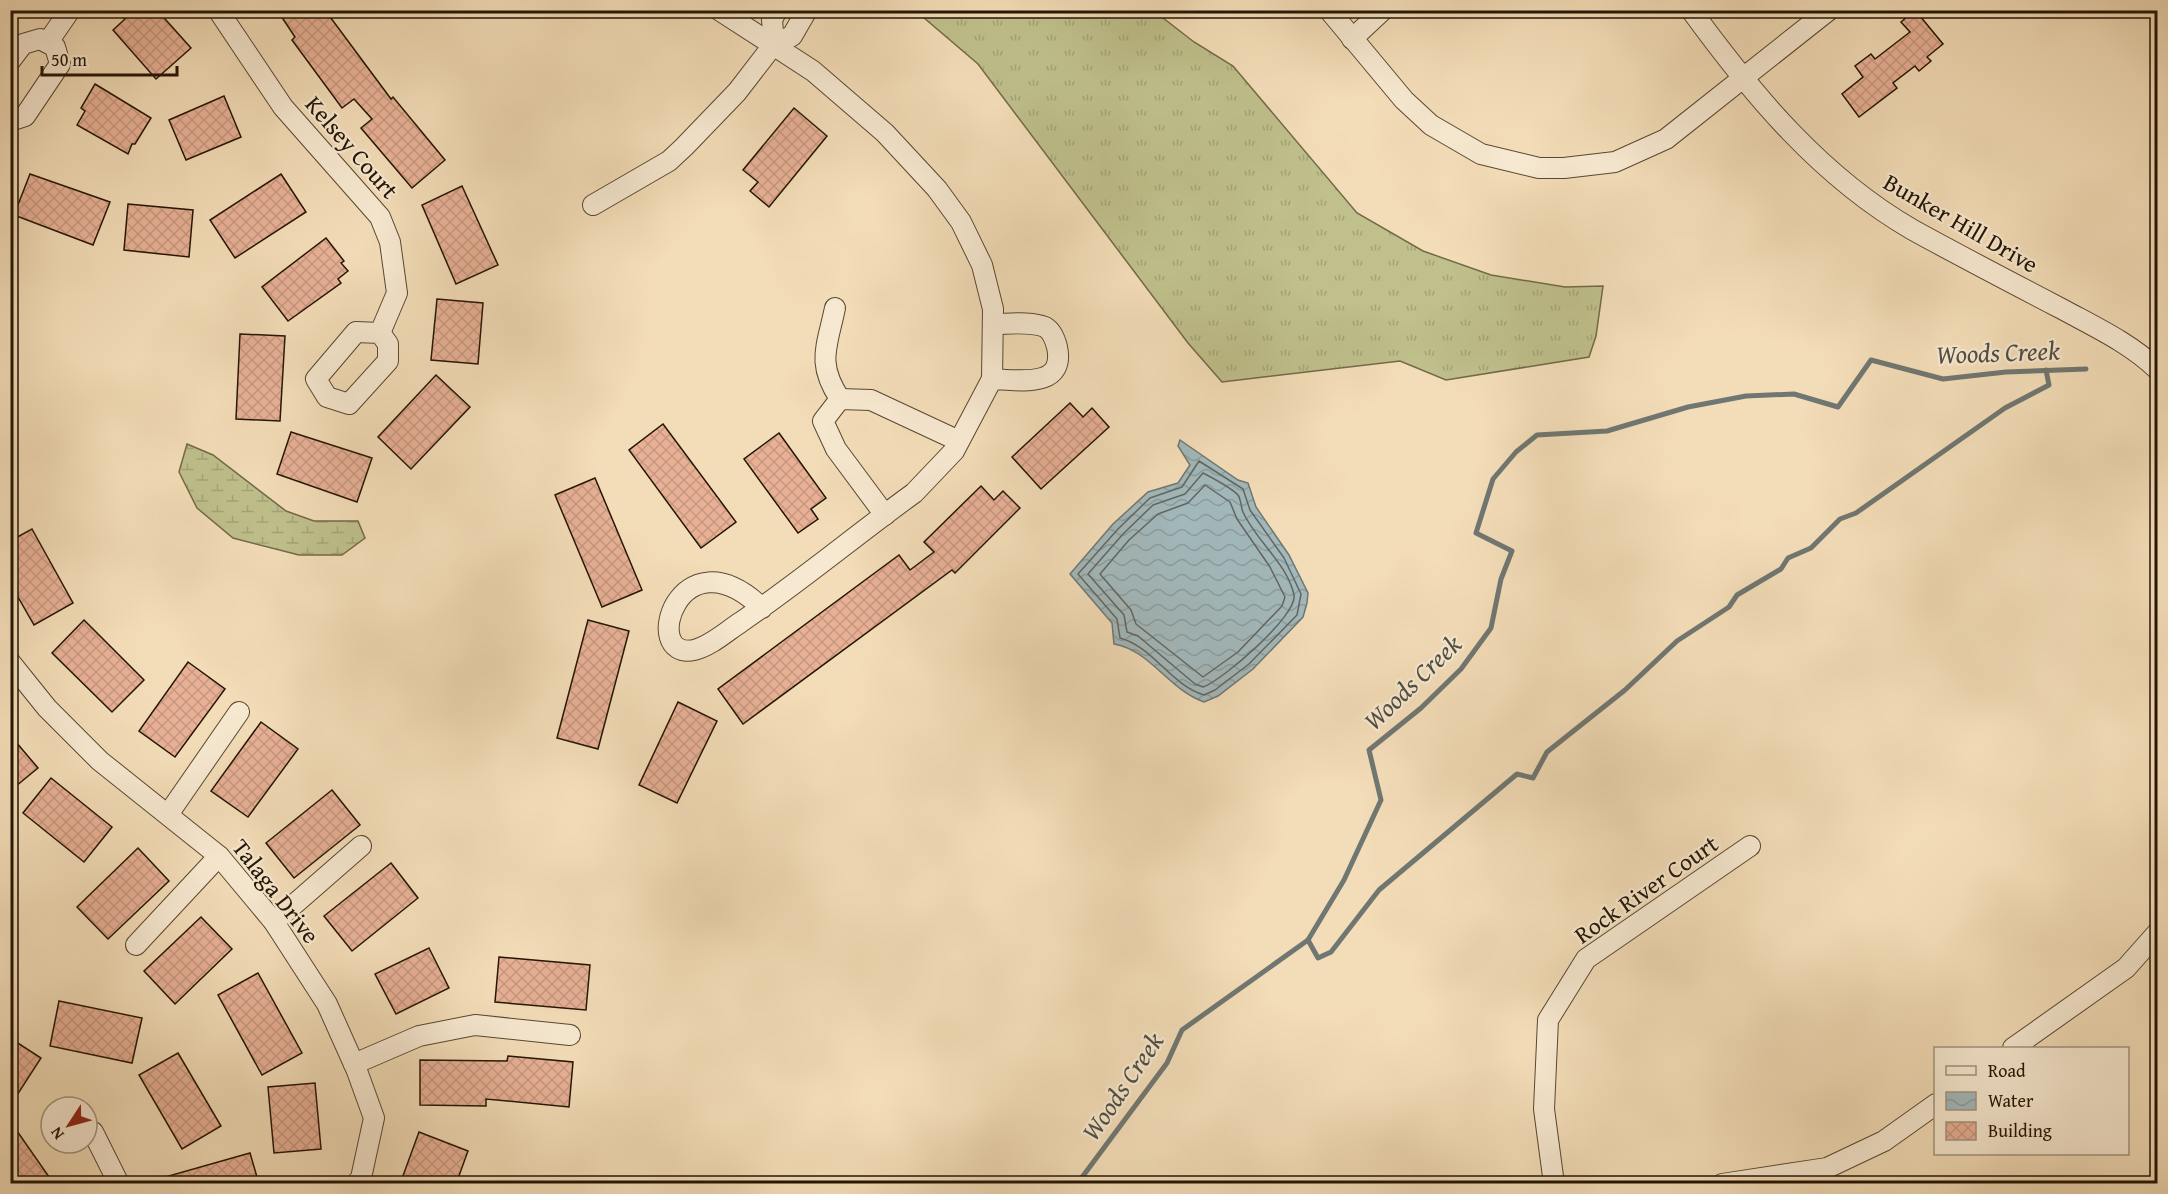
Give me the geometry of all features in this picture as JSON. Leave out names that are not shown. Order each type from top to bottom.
[{"type":"street","points":[[48,42],[70,10]]},
{"type":"street","name":"Kelsey Court","points":[[218,10],[284,107],[380,217],[390,242],[397,293],[380,333]]},
{"type":"street","points":[[720,10],[813,71],[855,105],[937,189],[961,222],[982,265],[993,309],[992,379],[959,441],[935,473],[914,493],[762,608],[699,649],[684,651],[676,647],[669,633],[668,619],[676,604],[693,587],[709,581],[737,587],[762,608]]},
{"type":"street","points":[[774,44],[772,20],[777,10]]},
{"type":"street","points":[[593,205],[669,161],[737,92],[774,44],[792,36],[807,10]]},
{"type":"street","points":[[1329,10],[1404,100],[1431,125],[1481,154],[1539,168],[1591,167],[1615,162],[1666,139],[1829,10]]},
{"type":"street","points":[[1352,39],[1383,10]]},
{"type":"street","name":"Bunker Hill Drive","points":[[1691,10],[1741,79],[1812,154],[1857,192],[1911,228],[2121,341],[2157,370]]},
{"type":"street","points":[[10,61],[23,44],[40,39],[48,42],[59,55],[60,64],[25,116],[10,121]]},
{"type":"street","points":[[835,308],[824,361],[830,383],[840,399]]},
{"type":"street","points":[[992,379],[1037,381],[1048,375],[1057,365],[1058,353],[1055,338],[1047,328],[1037,325],[993,324]]},
{"type":"street","points":[[840,399],[871,400],[959,441]]},
{"type":"street","points":[[840,399],[823,421],[836,448],[885,515]]},
{"type":"street","name":"Talaga Drive","points":[[10,662],[47,708],[100,761],[169,813],[219,856],[274,922],[327,1004],[354,1064],[374,1118],[361,1178],[356,1184]]},
{"type":"street","points":[[169,813],[239,712]]},
{"type":"street","points":[[274,922],[361,846]]},
{"type":"street","name":"Rock River Court","points":[[1554,1184],[1544,1109],[1548,1020],[1586,959],[1750,846]]},
{"type":"street","points":[[136,945],[219,856]]},
{"type":"street","points":[[2014,1047],[2126,968],[2157,932]]},
{"type":"street","points":[[354,1064],[419,1036],[475,1024],[570,1035]]},
{"type":"street","points":[[1722,1184],[1827,1168],[1884,1141],[1934,1105]]},
{"type":"street","points":[[99,1144],[119,1184]]},
{"type":"green space","points":[[916,11],[1154,11],[1194,42],[1233,66],[1357,213],[1423,251],[1491,275],[1565,287],[1603,286],[1596,336],[1589,357],[1446,380],[1400,361],[1222,382],[1188,343],[978,64]]},
{"type":"green space","points":[[187,444],[213,455],[286,511],[314,521],[358,521],[365,538],[342,555],[299,555],[233,538],[197,508],[179,472]]},
{"type":"water","points":[[1180,440],[1238,480],[1248,483],[1256,507],[1289,555],[1308,593],[1303,617],[1253,669],[1218,696],[1204,702],[1180,689],[1138,654],[1114,644],[1112,623],[1070,574],[1113,524],[1148,492],[1178,483],[1190,465],[1178,446]]},
{"type":"building","points":[[118,10],[157,10],[191,48],[156,79],[113,30],[125,19]]},
{"type":"building","points":[[277,10],[325,10],[391,99],[393,97],[445,160],[412,188],[361,128],[372,119],[354,99],[342,108],[292,40],[295,37]]},
{"type":"building","points":[[1915,10],[1943,44],[1927,57],[1931,61],[1919,71],[1915,66],[1893,83],[1897,88],[1859,117],[1842,94],[1863,77],[1855,66],[1871,54],[1875,59],[1910,32],[1901,22]]},
{"type":"building","points":[[95,84],[151,118],[135,144],[132,144],[128,154],[77,125],[85,111],[81,108]]},
{"type":"building","points":[[224,96],[241,137],[186,160],[169,120]]},
{"type":"building","points":[[794,108],[827,136],[769,207],[750,191],[758,182],[743,170]]},
{"type":"building","points":[[30,174],[110,202],[93,245],[14,215]]},
{"type":"building","points":[[281,174],[306,212],[235,258],[210,220]]},
{"type":"building","points":[[462,186],[498,265],[456,284],[422,205]]},
{"type":"building","points":[[128,204],[193,210],[189,257],[124,250]]},
{"type":"building","points":[[326,238],[344,261],[341,263],[348,271],[338,279],[341,283],[288,321],[262,287]]},
{"type":"building","points":[[437,299],[483,303],[478,364],[431,360]]},
{"type":"building","points":[[240,334],[285,336],[280,421],[236,419]]},
{"type":"building","points":[[436,375],[470,407],[411,469],[378,437]]},
{"type":"building","points":[[1070,403],[1083,417],[1092,408],[1109,427],[1041,489],[1012,457]]},
{"type":"building","points":[[663,424],[736,522],[701,548],[629,450]]},
{"type":"building","points":[[291,432],[372,458],[357,502],[277,474]]},
{"type":"building","points":[[779,433],[826,498],[811,509],[818,519],[798,533],[744,459]]},
{"type":"building","points":[[595,478],[642,590],[602,607],[555,495]]},
{"type":"building","points":[[981,486],[994,500],[1003,491],[1020,508],[955,573],[952,570],[743,724],[718,689],[899,555],[910,570],[934,552],[924,542]]},
{"type":"building","points":[[32,529],[73,603],[34,625],[10,583],[10,541]]},
{"type":"building","points":[[84,620],[144,680],[112,712],[52,653]]},
{"type":"building","points":[[588,620],[629,631],[598,749],[557,738]]},
{"type":"building","points":[[188,662],[225,689],[175,757],[139,731]]},
{"type":"building","points":[[678,702],[717,721],[677,803],[639,785]]},
{"type":"building","points":[[261,722],[298,749],[248,817],[211,791]]},
{"type":"building","points":[[10,735],[38,768],[10,791]]},
{"type":"building","points":[[51,778],[112,827],[84,862],[23,813]]},
{"type":"building","points":[[332,790],[360,825],[294,878],[266,843]]},
{"type":"building","points":[[138,848],[169,881],[108,939],[77,907]]},
{"type":"building","points":[[391,863],[418,898],[352,951],[324,916]]},
{"type":"building","points":[[201,917],[232,949],[175,1004],[144,971]]},
{"type":"building","points":[[429,948],[449,988],[396,1014],[375,974]]},
{"type":"building","points":[[499,957],[590,965],[586,1010],[495,1002]]},
{"type":"building","points":[[258,973],[302,1053],[262,1075],[218,995]]},
{"type":"building","points":[[59,1001],[142,1018],[132,1063],[50,1046]]},
{"type":"building","points":[[10,1038],[41,1058],[10,1106]]},
{"type":"building","points":[[178,1053],[221,1126],[182,1149],[139,1075]]},
{"type":"building","points":[[508,1056],[573,1062],[569,1107],[486,1099],[486,1106],[420,1105],[420,1060],[507,1061]]},
{"type":"building","points":[[315,1083],[321,1149],[274,1153],[268,1087]]},
{"type":"building","points":[[10,1121],[54,1184],[10,1184]]},
{"type":"building","points":[[419,1132],[468,1151],[456,1184],[400,1184]]},
{"type":"building","points":[[250,1153],[259,1184],[158,1184],[158,1179]]},
{"type":"waterway","name":"Woods Creek","points":[[1077,1184],[1167,1063],[1182,1030],[1308,940],[1344,880],[1381,800],[1369,750],[1421,708],[1461,669],[1491,628],[1501,579],[1512,551],[1476,533],[1493,479],[1516,452],[1537,435],[1607,431],[1688,407],[1746,396],[1794,394],[1838,407],[1871,360],[1943,379],[2006,372],[2086,369]]},
{"type":"waterway","points":[[1308,940],[1318,958],[1331,952],[1379,890],[1517,774],[1533,778],[1547,752],[1625,690],[1677,641],[1729,607],[1737,595],[1781,569],[1788,558],[1811,548],[1840,519],[1856,513],[2005,408],[2049,385],[2046,370]]}]
